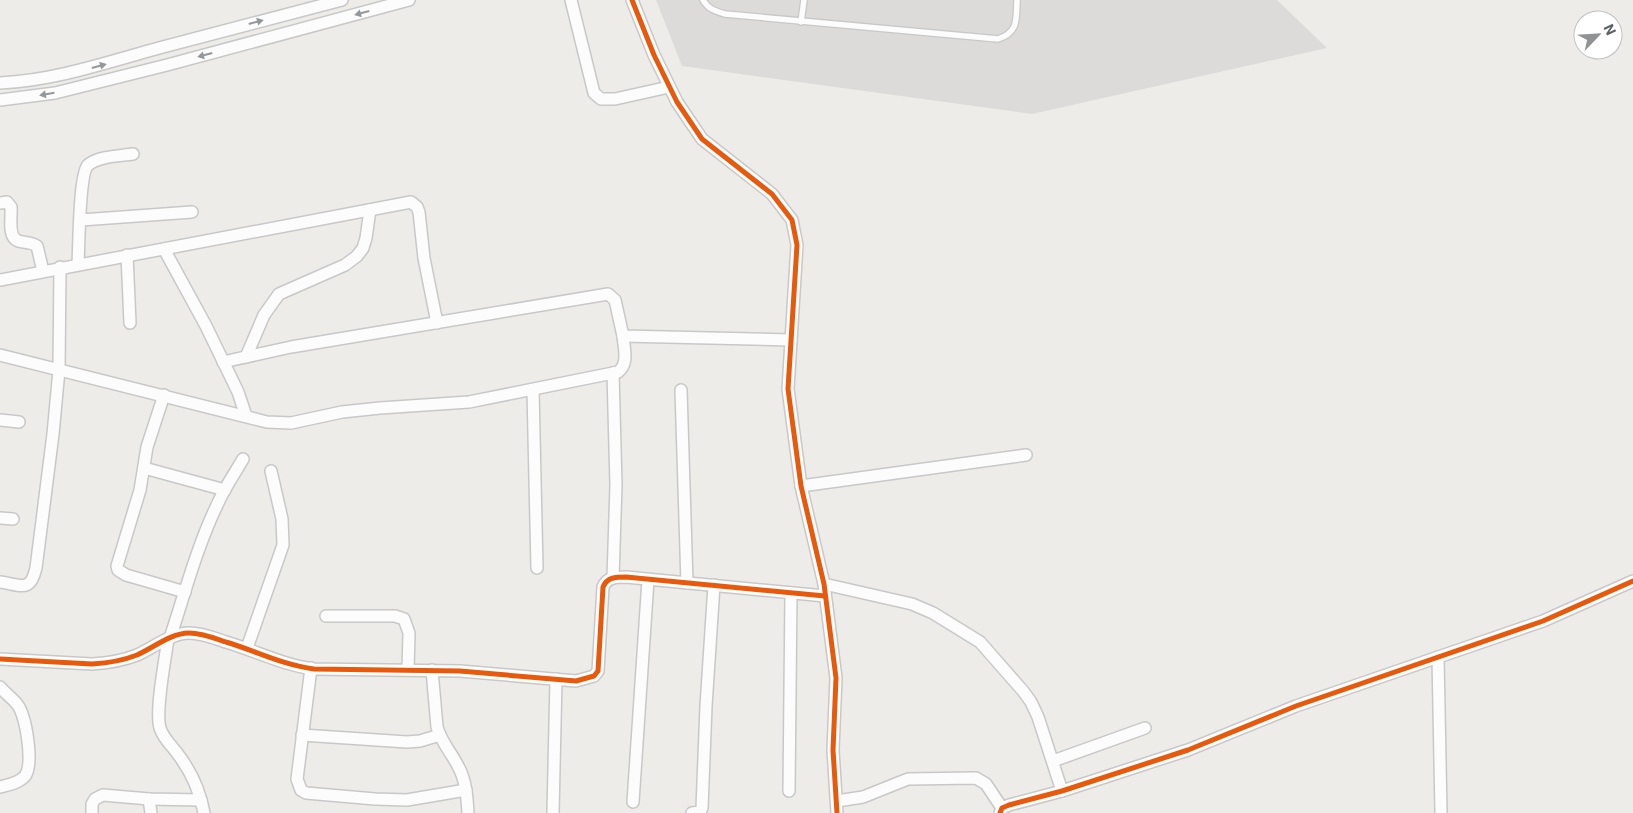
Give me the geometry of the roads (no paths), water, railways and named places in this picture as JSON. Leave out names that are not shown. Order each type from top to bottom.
[{"type":"street","points":[[0,83],[44,79],[69,74],[342,0]]},
{"type":"street","points":[[0,100],[55,93],[409,0]]},
{"type":"street","points":[[571,0],[594,92],[601,98],[615,99],[669,87]]},
{"type":"street","points":[[632,0],[654,56],[669,87],[702,140],[772,194],[792,220],[797,245],[788,389],[801,486],[824,584],[836,678],[833,750],[837,807],[915,777],[976,778],[986,784],[1001,811],[1009,805],[1062,791],[1188,750],[1296,706],[1543,621],[1633,581]]},
{"type":"street","points":[[78,264],[82,186],[86,167],[101,159],[133,154]]},
{"type":"street","points":[[0,203],[7,202],[11,207],[13,238],[33,243],[37,246],[43,271]]},
{"type":"street","points":[[0,280],[411,202],[417,208],[424,258],[437,323]]},
{"type":"street","points":[[246,357],[264,315],[279,294],[345,265],[357,256],[363,248],[366,238],[370,210]]},
{"type":"street","points":[[80,220],[192,212]]},
{"type":"street","points":[[164,248],[238,392],[246,416]]},
{"type":"street","points":[[127,256],[130,323]]},
{"type":"street","points":[[0,582],[24,586],[29,585],[34,580],[53,434],[59,370],[60,268]]},
{"type":"street","points":[[0,355],[267,422],[291,423],[351,411],[469,402],[533,390],[618,372],[624,366],[625,359],[615,300],[608,294],[291,347],[223,362]]},
{"type":"street","points":[[622,336],[791,340]]},
{"type":"street","points":[[613,373],[616,484],[613,578]]},
{"type":"street","points":[[533,390],[537,568]]},
{"type":"street","points":[[681,390],[688,583]]},
{"type":"street","points":[[164,395],[147,447],[135,507],[118,561],[118,570],[126,575],[186,592]]},
{"type":"street","points":[[0,420],[19,422]]},
{"type":"street","points":[[801,486],[1026,455]]},
{"type":"street","points":[[204,813],[191,775],[177,752],[162,734],[159,707],[169,639],[203,540],[225,490],[243,459]]},
{"type":"street","points":[[144,468],[225,490]]},
{"type":"street","points":[[247,648],[283,545],[282,518],[271,471]]},
{"type":"street","points":[[0,518],[13,519]]},
{"type":"street","points":[[0,659],[92,664],[106,663],[123,660],[187,633],[200,633],[271,658],[310,668],[432,670],[576,681],[587,679],[598,672],[603,587],[605,582],[613,578],[714,585],[825,596]]},
{"type":"street","points":[[634,802],[648,580]]},
{"type":"street","points":[[824,584],[912,604],[933,613],[980,642],[1031,702],[1038,717],[1062,791]]},
{"type":"street","points":[[692,813],[700,812],[702,808],[714,585]]},
{"type":"street","points":[[789,791],[791,593]]},
{"type":"street","points":[[326,616],[395,616],[404,619],[409,632],[408,670]]},
{"type":"street","points":[[1438,656],[1441,813]]},
{"type":"street","points":[[310,668],[297,779],[301,790],[306,793],[407,800],[466,790]]},
{"type":"street","points":[[432,670],[436,718],[440,735],[459,767],[466,790],[468,813]]},
{"type":"street","points":[[553,813],[556,679]]},
{"type":"street","points":[[0,687],[17,704],[21,711],[28,745],[28,768],[26,775],[14,783],[0,787]]},
{"type":"street","points":[[1053,761],[1145,728]]},
{"type":"street","points":[[302,735],[407,742],[420,741],[440,735]]},
{"type":"street","points":[[92,813],[92,804],[98,796],[103,795],[148,799],[201,800]]},
{"type":"street","points":[[148,799],[151,813]]},
{"type":"lane","points":[[703,0],[713,11],[724,14],[998,39],[1007,36],[1016,24],[1018,0]]},
{"type":"lane","points":[[802,22],[804,0]]}]
